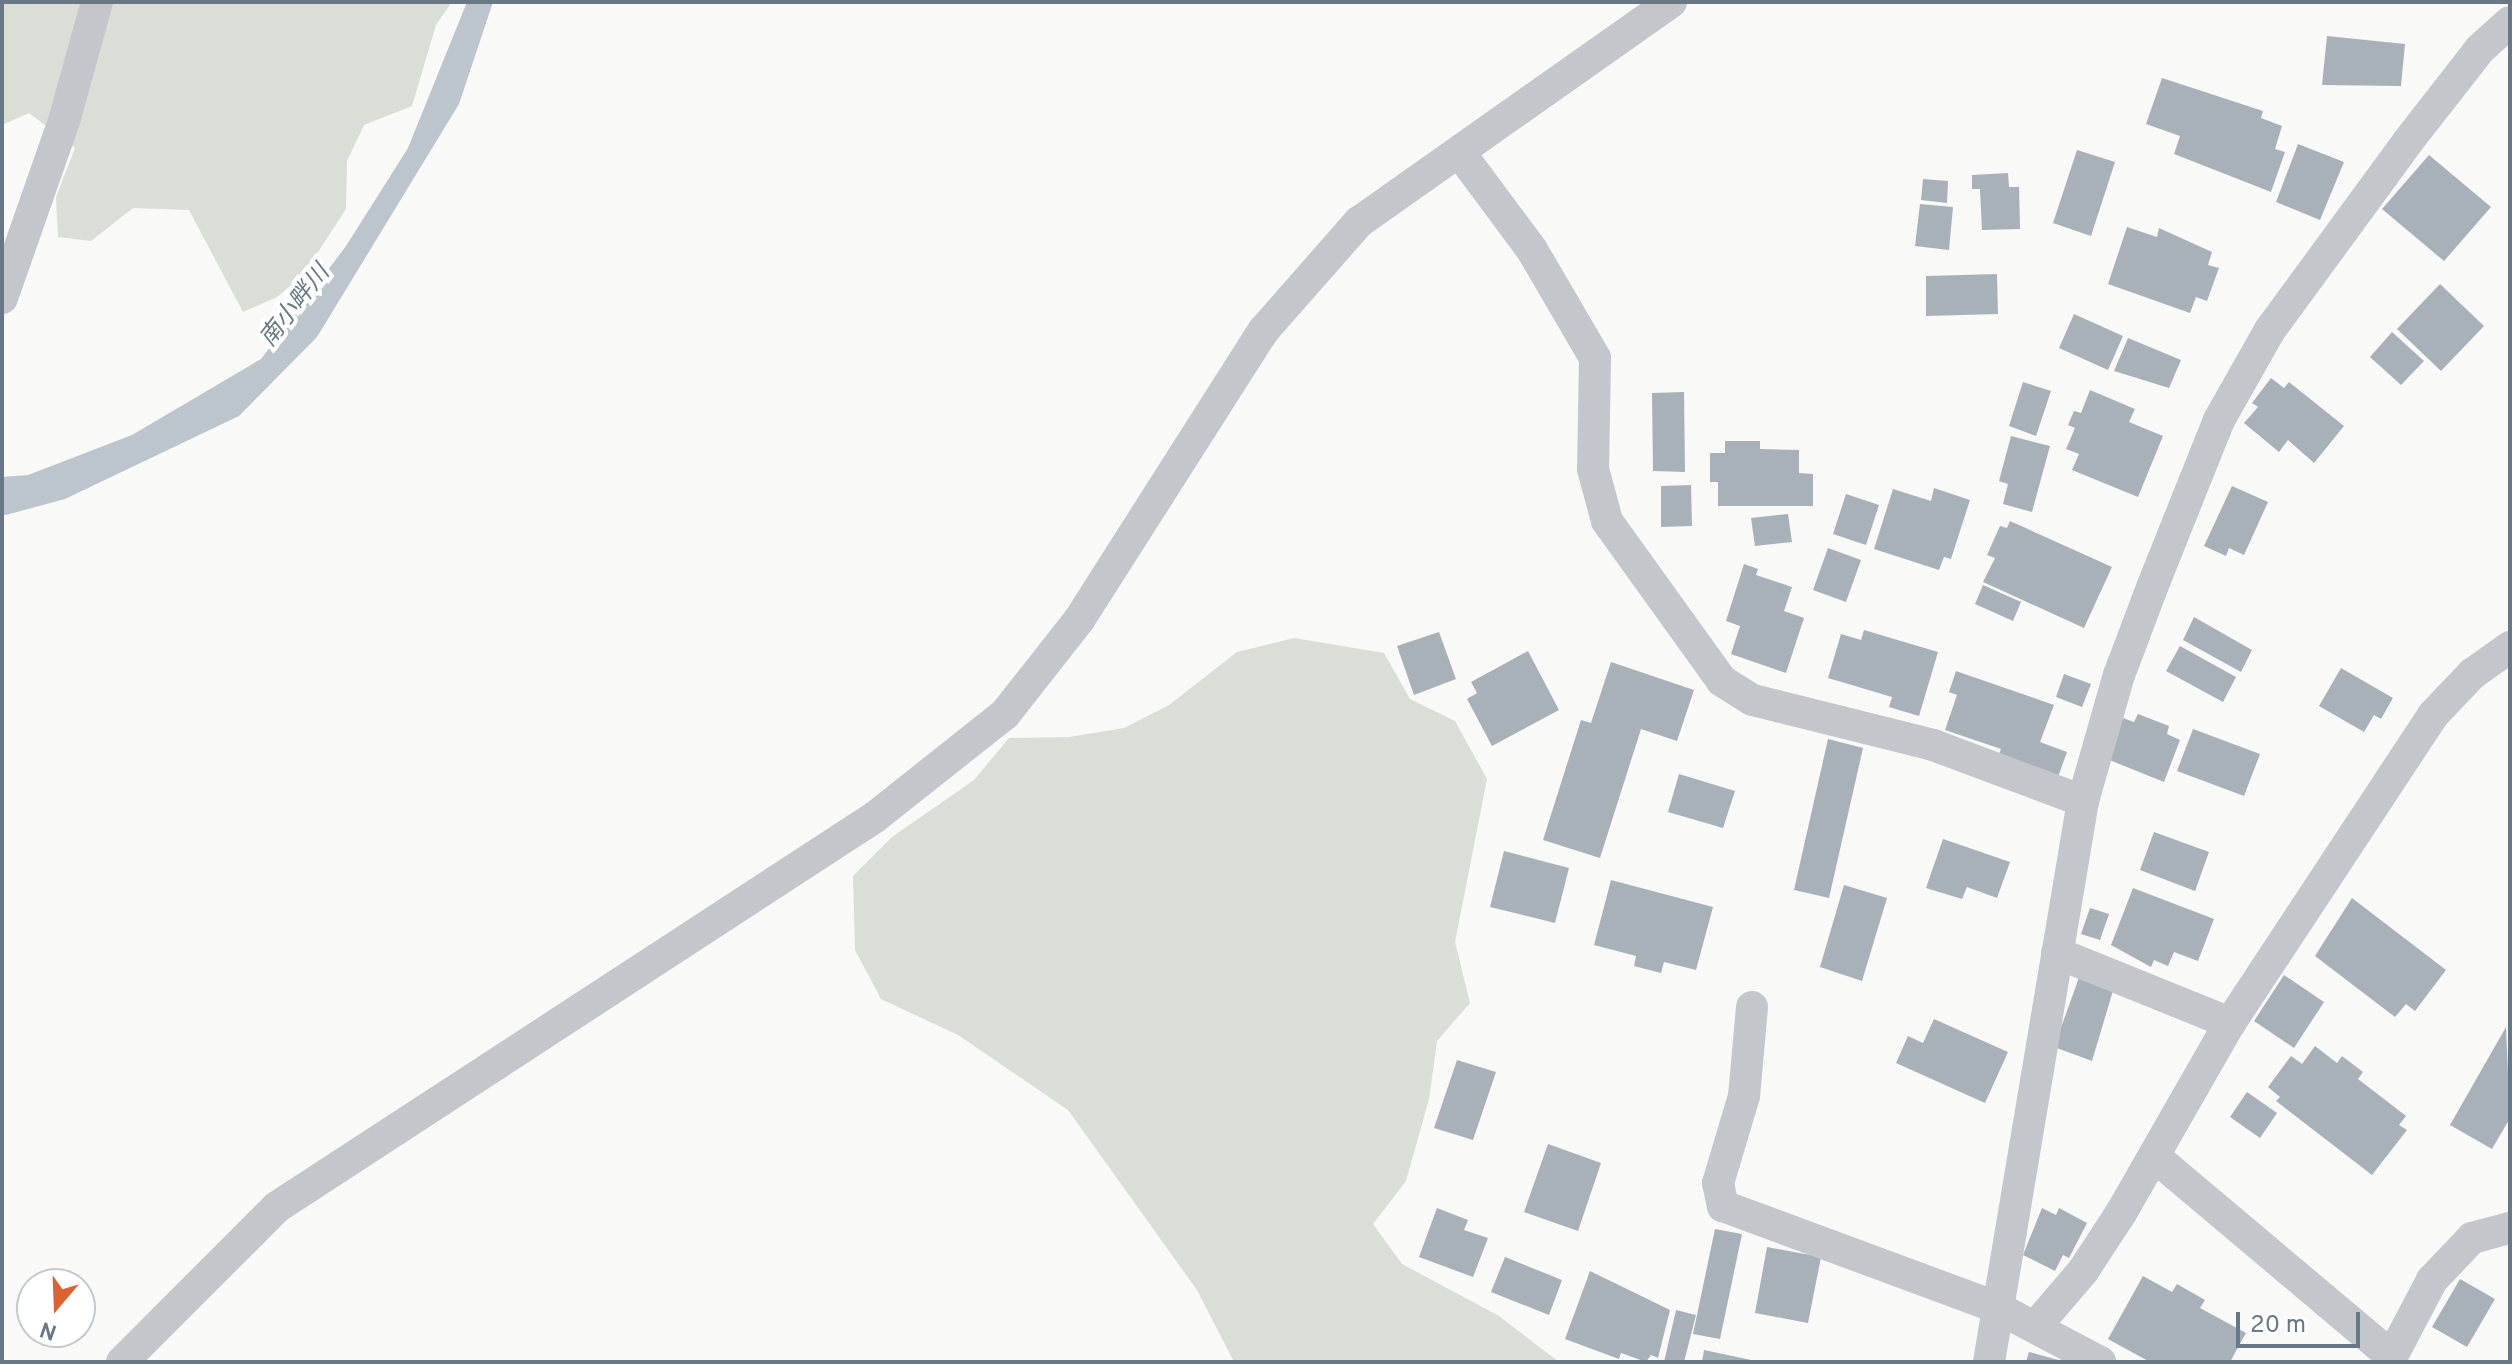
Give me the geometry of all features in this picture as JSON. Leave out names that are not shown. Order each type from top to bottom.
[{"type":"street","points":[[2,298],[64,121],[97,2]]},
{"type":"street","points":[[122,1362],[277,1207],[875,817],[1005,714],[1079,620],[1264,330],[1359,222],[1671,2]]},
{"type":"street","points":[[1989,1362],[2083,801],[2119,675],[2219,420],[2270,330],[2390,165],[2480,49],[2510,22]]},
{"type":"street","points":[[1460,153],[1532,250],[1595,358],[1593,469],[1607,521],[1722,681],[1753,700],[1933,745],[2083,801]]},
{"type":"street","points":[[2036,1326],[2083,1271],[2155,1157],[2230,1023],[2433,715],[2472,674],[2510,647]]},
{"type":"street","points":[[2057,953],[2230,1023]]},
{"type":"street","points":[[1752,1007],[1744,1096],[1718,1183],[1723,1206],[1996,1307],[2100,1362]]},
{"type":"street","points":[[2155,1157],[2389,1358],[2432,1280],[2472,1238],[2510,1228]]},
{"type":"shaded area","points":[[2,2],[452,2],[436,25],[412,106],[364,125],[347,161],[346,209],[303,275],[277,297],[243,312],[189,210],[133,208],[91,241],[58,237],[56,197],[75,148],[29,113],[2,125]]},
{"type":"shaded area","points":[[467,2],[493,2],[459,104],[317,337],[239,416],[65,499],[2,516],[2,477],[28,475],[132,435],[261,359],[346,246],[408,148]]},
{"type":"shaded area","points":[[1294,638],[1384,653],[1410,699],[1455,721],[1487,779],[1455,942],[1470,1003],[1437,1041],[1429,1099],[1406,1181],[1373,1224],[1402,1264],[1499,1316],[1559,1362],[1234,1362],[1197,1290],[1068,1110],[958,1035],[881,999],[855,950],[853,876],[892,837],[974,780],[1009,738],[1069,737],[1124,728],[1169,705],[1237,652]]},
{"type":"building","points":[[2327,36],[2405,44],[2401,86],[2322,85]]},
{"type":"building","points":[[2162,78],[2263,111],[2261,118],[2282,126],[2275,149],[2285,152],[2271,192],[2174,154],[2180,136],[2146,124]]},
{"type":"building","points":[[2298,144],[2344,162],[2320,220],[2276,202]]},
{"type":"building","points":[[2077,150],[2115,162],[2091,236],[2053,223]]},
{"type":"building","points":[[2429,155],[2491,207],[2444,261],[2382,209]]},
{"type":"building","points":[[2008,173],[2009,187],[2019,187],[2020,229],[1982,230],[1980,189],[1972,189],[1972,175]]},
{"type":"building","points":[[1923,179],[1948,181],[1947,203],[1921,200]]},
{"type":"building","points":[[1920,204],[1953,207],[1949,250],[1915,246]]},
{"type":"building","points":[[2127,227],[2157,237],[2159,228],[2212,252],[2208,265],[2219,268],[2207,301],[2196,297],[2190,313],[2108,284]]},
{"type":"building","points":[[1997,274],[1998,314],[1926,316],[1926,276]]},
{"type":"building","points":[[2440,284],[2484,326],[2441,371],[2397,329]]},
{"type":"building","points":[[2074,314],[2123,336],[2108,370],[2059,348]]},
{"type":"building","points":[[2392,332],[2424,361],[2401,385],[2370,357]]},
{"type":"building","points":[[2128,338],[2181,360],[2169,388],[2114,371]]},
{"type":"building","points":[[2271,378],[2284,388],[2289,382],[2344,426],[2314,463],[2288,440],[2279,452],[2244,423],[2258,407],[2252,403]]},
{"type":"building","points":[[2023,382],[2051,391],[2036,436],[2009,426]]},
{"type":"building","points":[[2090,390],[2135,409],[2129,422],[2163,436],[2138,497],[2072,470],[2079,454],[2066,449],[2075,428],[2068,425],[2074,411],[2081,413]]},
{"type":"building","points":[[1684,392],[1685,472],[1653,471],[1652,393]]},
{"type":"building","points":[[2011,436],[2050,446],[2032,512],[2003,504],[2008,484],[1999,481]]},
{"type":"building","points":[[1725,441],[1760,441],[1760,449],[1799,450],[1799,473],[1813,474],[1813,506],[1718,506],[1718,482],[1710,482],[1710,453],[1725,453]]},
{"type":"building","points":[[1691,485],[1692,526],[1661,527],[1661,486]]},
{"type":"building","points":[[2232,486],[2268,502],[2244,555],[2229,548],[2226,556],[2204,546]]},
{"type":"building","points":[[1934,488],[1970,500],[1951,559],[1944,557],[1939,570],[1874,549],[1893,489],[1931,501]]},
{"type":"building","points":[[1846,494],[1879,505],[1866,545],[1833,534]]},
{"type":"building","points":[[1788,514],[1792,542],[1755,546],[1751,518]]},
{"type":"building","points":[[2010,521],[2112,567],[2084,628],[1983,582],[1995,558],[1987,555],[2000,526],[2007,528]]},
{"type":"building","points":[[1828,548],[1861,560],[1846,602],[1813,590]]},
{"type":"building","points":[[1744,564],[1758,569],[1756,575],[1792,587],[1784,611],[1804,618],[1786,673],[1731,654],[1740,626],[1726,621]]},
{"type":"building","points":[[1983,585],[2021,602],[2013,621],[1975,604]]},
{"type":"building","points":[[2194,617],[2252,650],[2241,672],[2183,640]]},
{"type":"building","points":[[1864,630],[1938,652],[1919,716],[1889,707],[1892,697],[1828,678],[1841,634],[1861,640]]},
{"type":"building","points":[[1439,632],[1456,679],[1414,695],[1397,646]]},
{"type":"building","points":[[2180,646],[2236,677],[2223,702],[2166,671]]},
{"type":"building","points":[[1528,651],[1559,710],[1492,746],[1467,699],[1477,693],[1471,682]]},
{"type":"building","points":[[1611,662],[1694,690],[1677,741],[1641,729],[1600,858],[1543,840],[1581,720],[1591,723]]},
{"type":"building","points":[[2341,668],[2393,698],[2381,719],[2374,715],[2364,732],[2319,706]]},
{"type":"building","points":[[1956,671],[2054,705],[2040,742],[2067,752],[2058,777],[1998,757],[2001,749],[1945,730],[1957,695],[1949,692]]},
{"type":"building","points":[[2064,674],[2091,684],[2082,707],[2056,697]]},
{"type":"building","points":[[2138,714],[2169,726],[2167,734],[2180,740],[2164,782],[2107,759],[2123,718],[2134,722]]},
{"type":"building","points":[[2193,729],[2260,754],[2244,796],[2177,771]]},
{"type":"building","points":[[1828,739],[1863,748],[1829,898],[1794,890]]},
{"type":"building","points":[[1679,774],[1735,791],[1723,828],[1668,812]]},
{"type":"building","points":[[2154,832],[2209,852],[2195,891],[2140,870]]},
{"type":"building","points":[[1943,839],[2010,862],[1997,898],[1967,887],[1962,899],[1926,888]]},
{"type":"building","points":[[1504,851],[1569,868],[1555,923],[1490,907]]},
{"type":"building","points":[[1611,880],[1713,907],[1696,970],[1664,962],[1661,973],[1634,966],[1636,956],[1594,945]]},
{"type":"building","points":[[1844,885],[1887,898],[1862,981],[1820,967]]},
{"type":"building","points":[[2133,888],[2214,919],[2198,961],[2174,952],[2168,966],[2154,960],[2151,967],[2111,945]]},
{"type":"building","points":[[2352,898],[2446,970],[2415,1011],[2406,1004],[2395,1017],[2315,956]]},
{"type":"building","points":[[2090,908],[2109,914],[2100,940],[2081,934]]},
{"type":"building","points":[[2081,972],[2115,984],[2092,1061],[2054,1047]]},
{"type":"building","points":[[2284,975],[2324,1002],[2294,1048],[2254,1021]]},
{"type":"building","points":[[1934,1019],[2008,1052],[1985,1103],[1896,1063],[1908,1036],[1923,1043]]},
{"type":"building","points":[[2506,1027],[2510,1118],[2492,1149],[2450,1125]]},
{"type":"building","points":[[2315,1046],[2337,1063],[2342,1056],[2363,1072],[2358,1079],[2406,1116],[2399,1125],[2407,1130],[2372,1175],[2276,1101],[2280,1097],[2268,1087],[2291,1056],[2302,1064]]},
{"type":"building","points":[[1457,1060],[1496,1072],[1473,1140],[1434,1128]]},
{"type":"building","points":[[2247,1092],[2277,1113],[2260,1138],[2230,1117]]},
{"type":"building","points":[[1548,1144],[1601,1163],[1578,1231],[1524,1212]]},
{"type":"building","points":[[1437,1208],[1468,1220],[1464,1230],[1488,1238],[1473,1277],[1419,1257]]},
{"type":"building","points":[[2042,1208],[2056,1215],[2059,1208],[2087,1223],[2069,1258],[2063,1255],[2055,1271],[2023,1255]]},
{"type":"building","points":[[1715,1229],[1742,1234],[1720,1339],[1693,1334]]},
{"type":"building","points":[[1767,1247],[1821,1257],[1808,1323],[1755,1313]]},
{"type":"building","points":[[1505,1257],[1562,1280],[1549,1315],[1491,1292]]},
{"type":"building","points":[[1590,1271],[1670,1310],[1658,1358],[1651,1355],[1646,1362],[1621,1353],[1619,1359],[1565,1339]]},
{"type":"building","points":[[2143,1276],[2172,1292],[2177,1284],[2205,1300],[2200,1308],[2246,1333],[2230,1362],[2150,1362],[2108,1339]]},
{"type":"building","points":[[2460,1279],[2495,1299],[2467,1347],[2432,1327]]},
{"type":"building","points":[[1676,1310],[1696,1315],[1684,1362],[1664,1362]]},
{"type":"building","points":[[1704,1350],[1756,1361],[1756,1362],[1702,1362]]},
{"type":"building","points":[[2029,1352],[2062,1361],[2062,1362],[2026,1362]]},
{"type":"water label","name":"南小畔川","points":[[296,307]]}]
